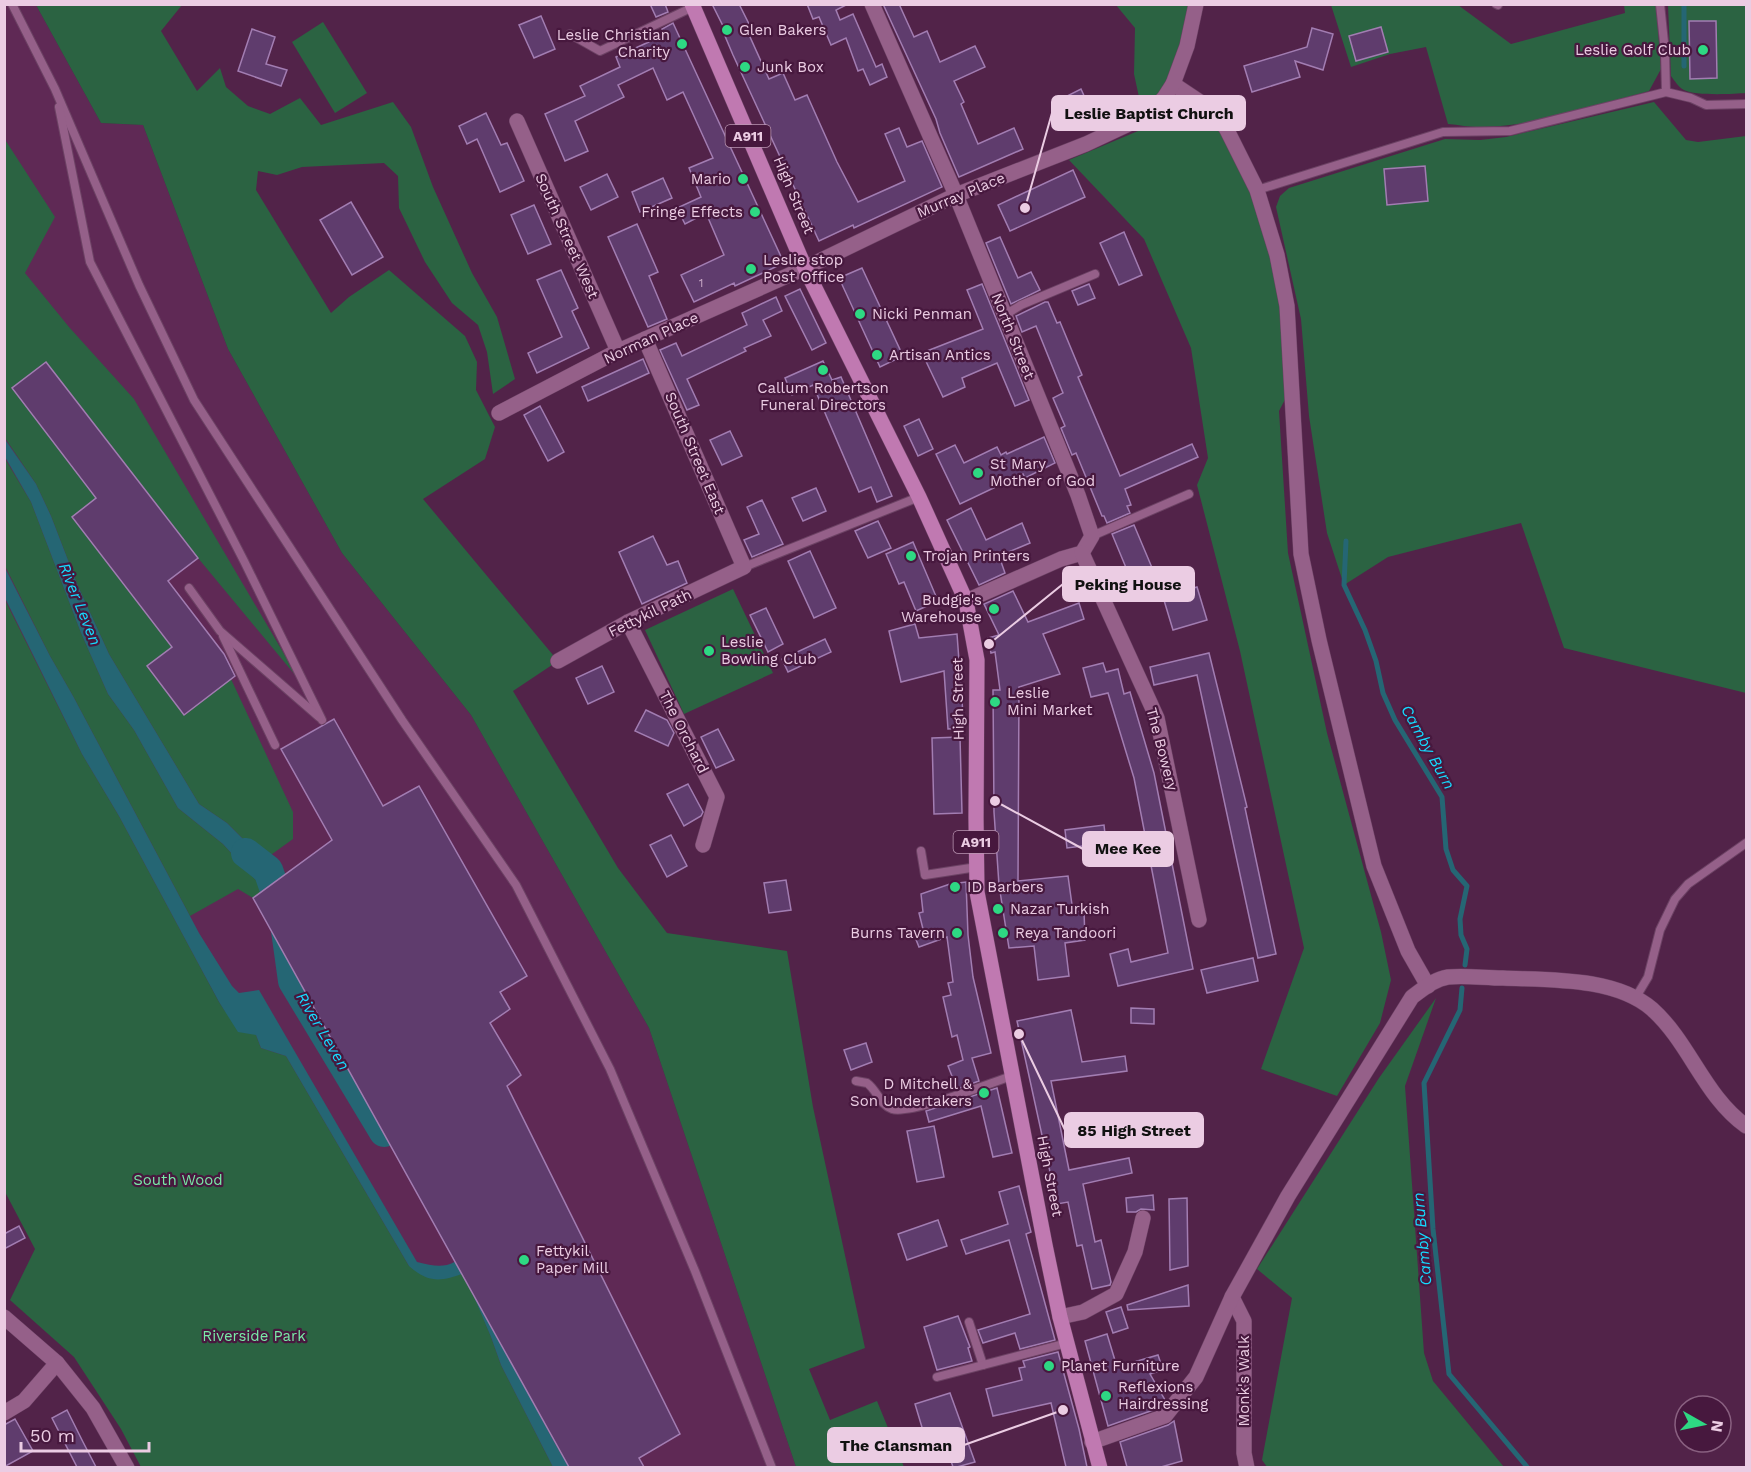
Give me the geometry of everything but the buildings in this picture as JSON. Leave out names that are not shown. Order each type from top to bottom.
[{"type":"main road","name":"High Street","points":[[692,6],[805,268],[919,497],[966,601],[978,660],[977,892],[1060,1317],[1092,1442]]},
{"type":"main road","name":"A911","points":[[1092,1442],[1100,1467]]},
{"type":"street","name":"North Street","points":[[872,4],[956,195],[1092,536]]},
{"type":"street","name":"Murray Place","points":[[805,268],[956,195],[1086,144],[1148,115],[1173,84],[1187,46],[1196,4]]},
{"type":"street","points":[[1173,84],[1212,110],[1226,128],[1257,190],[1277,255],[1287,306],[1301,554],[1319,640],[1374,866],[1408,951],[1428,986]]},
{"type":"street","name":"South Street West","points":[[517,121],[618,351]]},
{"type":"street","name":"Norman Place","points":[[499,412],[618,351],[805,268]]},
{"type":"street","name":"South Street East","points":[[645,339],[744,567]]},
{"type":"street","points":[[966,601],[1061,559],[1082,553],[1092,536]]},
{"type":"street","name":"The Bowery","points":[[1082,553],[1157,718],[1166,752],[1199,920]]},
{"type":"street","name":"Fettykil Path","points":[[558,661],[628,622],[744,567]]},
{"type":"street","name":"The Orchard","points":[[628,622],[717,797],[703,845]]},
{"type":"street","points":[[1092,1442],[1165,1416],[1196,1377],[1232,1297],[1310,1159],[1412,997],[1437,980],[1448,977],[1525,979],[1597,985],[1636,997],[1662,1019],[1680,1041],[1722,1104],[1732,1116],[1746,1126]]},
{"type":"street","points":[[1060,1317],[1083,1312],[1116,1294],[1135,1252],[1143,1218]]},
{"type":"street","name":"Monk's Walk","points":[[1232,1297],[1244,1321],[1244,1453],[1247,1467]]},
{"type":"street","points":[[4,1317],[57,1363],[93,1408],[127,1467]]},
{"type":"street","points":[[4,1413],[24,1401],[57,1363]]},
{"type":"lane","points":[[12,4],[55,89],[139,285],[194,400],[402,720],[516,885],[610,1069],[695,1271],[772,1467]]},
{"type":"lane","points":[[1660,4],[1666,92]]},
{"type":"lane","points":[[570,34],[600,51],[692,6]]},
{"type":"lane","points":[[55,89],[90,261],[244,561],[322,720],[220,631]]},
{"type":"lane","points":[[1257,190],[1443,132],[1510,131],[1666,92],[1691,98],[1707,105],[1746,104]]},
{"type":"lane","points":[[1005,315],[1021,304],[1095,274]]},
{"type":"lane","points":[[1092,536],[1189,494]]},
{"type":"lane","points":[[744,567],[919,497]]},
{"type":"lane","points":[[189,588],[220,631],[275,745]]},
{"type":"lane","points":[[1636,997],[1648,977],[1660,930],[1675,899],[1688,884],[1746,843]]},
{"type":"lane","points":[[921,851],[925,875],[977,867]]},
{"type":"lane","points":[[856,1081],[867,1083],[887,1107],[900,1110],[1012,1076]]},
{"type":"lane","points":[[969,1322],[983,1365]]},
{"type":"lane","points":[[937,1377],[1067,1344]]},
{"type":"shaded area","points":[[4,5],[36,5],[101,123],[143,125],[228,349],[342,553],[471,715],[649,1028],[796,1467],[500,1467],[5,644]]},
{"type":"green space","points":[[36,5],[182,5],[161,31],[197,91],[220,68],[226,87],[248,106],[270,114],[300,98],[321,125],[393,102],[411,127],[433,187],[472,273],[497,317],[515,379],[493,394],[487,352],[478,325],[452,303],[425,262],[399,208],[398,176],[384,163],[302,167],[277,175],[258,171],[256,190],[331,313],[349,297],[389,270],[465,336],[477,362],[476,390],[495,427],[485,459],[423,499],[558,661],[513,691],[618,868],[667,933],[787,951],[813,1107],[865,1348],[809,1369],[830,1420],[877,1401],[904,1467],[796,1467],[649,1028],[471,715],[342,553],[228,349],[143,125],[101,123]]},
{"type":"green space","points":[[1116,5],[1196,5],[1173,84],[1142,111],[1134,74],[1135,28]]},
{"type":"green space","points":[[1331,5],[1458,5],[1511,44],[1625,13],[1624,5],[1656,5],[1661,69],[1649,91],[1568,114],[1506,125],[1476,127],[1448,124],[1426,47],[1390,54],[1351,67]]},
{"type":"green space","name":"Leslie Golf Club","points":[[1668,5],[1746,5],[1746,93],[1696,93],[1678,86],[1671,76]]},
{"type":"green space","points":[[323,22],[367,93],[335,113],[292,42]]},
{"type":"green space","points":[[1188,92],[1212,110],[1267,220],[1292,386],[1279,411],[1288,553],[1327,733],[1381,932],[1391,980],[1380,1023],[1337,1096],[1261,1069],[1304,948],[1240,651],[1197,485],[1208,458],[1191,348],[1144,239],[1069,160],[1150,126]]},
{"type":"green space","points":[[1654,102],[1686,140],[1698,142],[1746,136],[1746,693],[1564,648],[1521,523],[1388,557],[1344,585],[1327,533],[1309,416],[1301,319],[1276,207],[1280,196],[1289,188],[1445,139],[1480,140],[1506,137]]},
{"type":"green space","points":[[4,138],[55,217],[25,273],[69,327],[134,399],[300,681],[198,558],[46,362],[12,388],[96,498],[72,517],[172,647],[147,667],[185,715],[231,679],[293,812],[293,839],[268,857],[252,848],[227,823],[199,804],[109,654],[36,484],[5,438]]},
{"type":"green space","points":[[4,457],[31,502],[81,633],[108,694],[134,730],[178,808],[223,844],[265,890],[253,898],[238,889],[190,916],[50,656],[5,566]]},
{"type":"green space","name":"Leslie Bowling Club","points":[[733,589],[773,673],[684,714],[645,630]]},
{"type":"green space","name":"South Wood","points":[[4,598],[82,754],[119,816],[219,1002],[225,1011],[256,1035],[261,1048],[286,1056],[409,1266],[465,1273],[501,1365],[553,1467],[141,1467],[121,1429],[74,1357],[10,1300],[35,1249],[4,1190]]},
{"type":"green space","points":[[1436,998],[1405,1086],[1424,1353],[1433,1381],[1504,1467],[1267,1467],[1262,1460],[1292,1298],[1257,1269],[1379,1078]]},
{"type":"water","points":[[4,438],[36,484],[109,654],[199,804],[227,823],[252,848],[268,857],[282,875],[265,890],[223,844],[178,808],[134,730],[108,694],[81,633],[31,502],[5,457]]},
{"type":"water","points":[[4,566],[199,933],[232,986],[239,993],[259,990],[417,1262],[446,1265],[472,1250],[527,1388],[569,1467],[553,1467],[501,1365],[464,1273],[435,1279],[422,1276],[409,1266],[286,1056],[261,1048],[256,1035],[238,1032],[219,1002],[119,816],[82,754],[5,598]]},
{"type":"waterway","name":"Camby Burn","points":[[1684,4],[1684,66]]},
{"type":"waterway","name":"Camby Burn","points":[[1346,541],[1344,585],[1365,630],[1376,661],[1383,693],[1395,720],[1442,797],[1446,849],[1453,870],[1467,886],[1460,919],[1461,935],[1467,949],[1465,965]]},
{"type":"waterway","name":"River Leven","points":[[246,853],[268,870],[284,916],[293,981],[384,1132]]},
{"type":"waterway","name":"Camby Burn","points":[[1462,988],[1460,1010],[1424,1083],[1433,1229],[1449,1374],[1528,1468]]},
{"type":"place","name":"Glen Bakers","points":[[727,30]]},
{"type":"place","name":"Leslie Christian Charity","points":[[682,44]]},
{"type":"place","name":"Leslie Golf Club","points":[[1703,50]]},
{"type":"place","name":"Junk Box","points":[[745,67]]},
{"type":"place","name":"Mario","points":[[743,179]]},
{"type":"place","name":"Leslie Baptist Church","points":[[1025,208]]},
{"type":"place","name":"Fringe Effects","points":[[755,212]]},
{"type":"place","name":"Leslie stop Post Office","points":[[751,269]]},
{"type":"place","name":"Nicki Penman","points":[[860,314]]},
{"type":"place","name":"Artisan Antics","points":[[877,355]]},
{"type":"place","name":"Callum Robertson Funeral Directors","points":[[823,370]]},
{"type":"place","name":"St Mary Mother of God","points":[[978,473]]},
{"type":"place","name":"Trojan Printers","points":[[911,556]]},
{"type":"place","name":"Budgie's Warehouse","points":[[994,609]]},
{"type":"place","name":"Peking House","points":[[989,644]]},
{"type":"place","name":"Leslie Bowling Club","points":[[709,651]]},
{"type":"place","name":"Leslie Mini Market","points":[[995,702]]},
{"type":"place","name":"Mee Kee","points":[[995,801]]},
{"type":"place","name":"ID Barbers","points":[[955,887]]},
{"type":"place","name":"Nazar Turkish","points":[[998,909]]},
{"type":"place","name":"Burns Tavern","points":[[957,933]]},
{"type":"place","name":"Reya Tandoori","points":[[1003,933]]},
{"type":"place","name":"85 High Street","points":[[1019,1034]]},
{"type":"place","name":"D Mitchell & Son Undertakers","points":[[984,1093]]},
{"type":"place","name":"Fettykil Paper Mill","points":[[524,1260]]},
{"type":"place","name":"Planet Furniture","points":[[1049,1366]]},
{"type":"place","name":"Reflexions Hairdressing","points":[[1106,1396]]},
{"type":"place","name":"The Clansman","points":[[1063,1410]]},
{"type":"park label","name":"Riverside Park","points":[[254,1336]]}]
